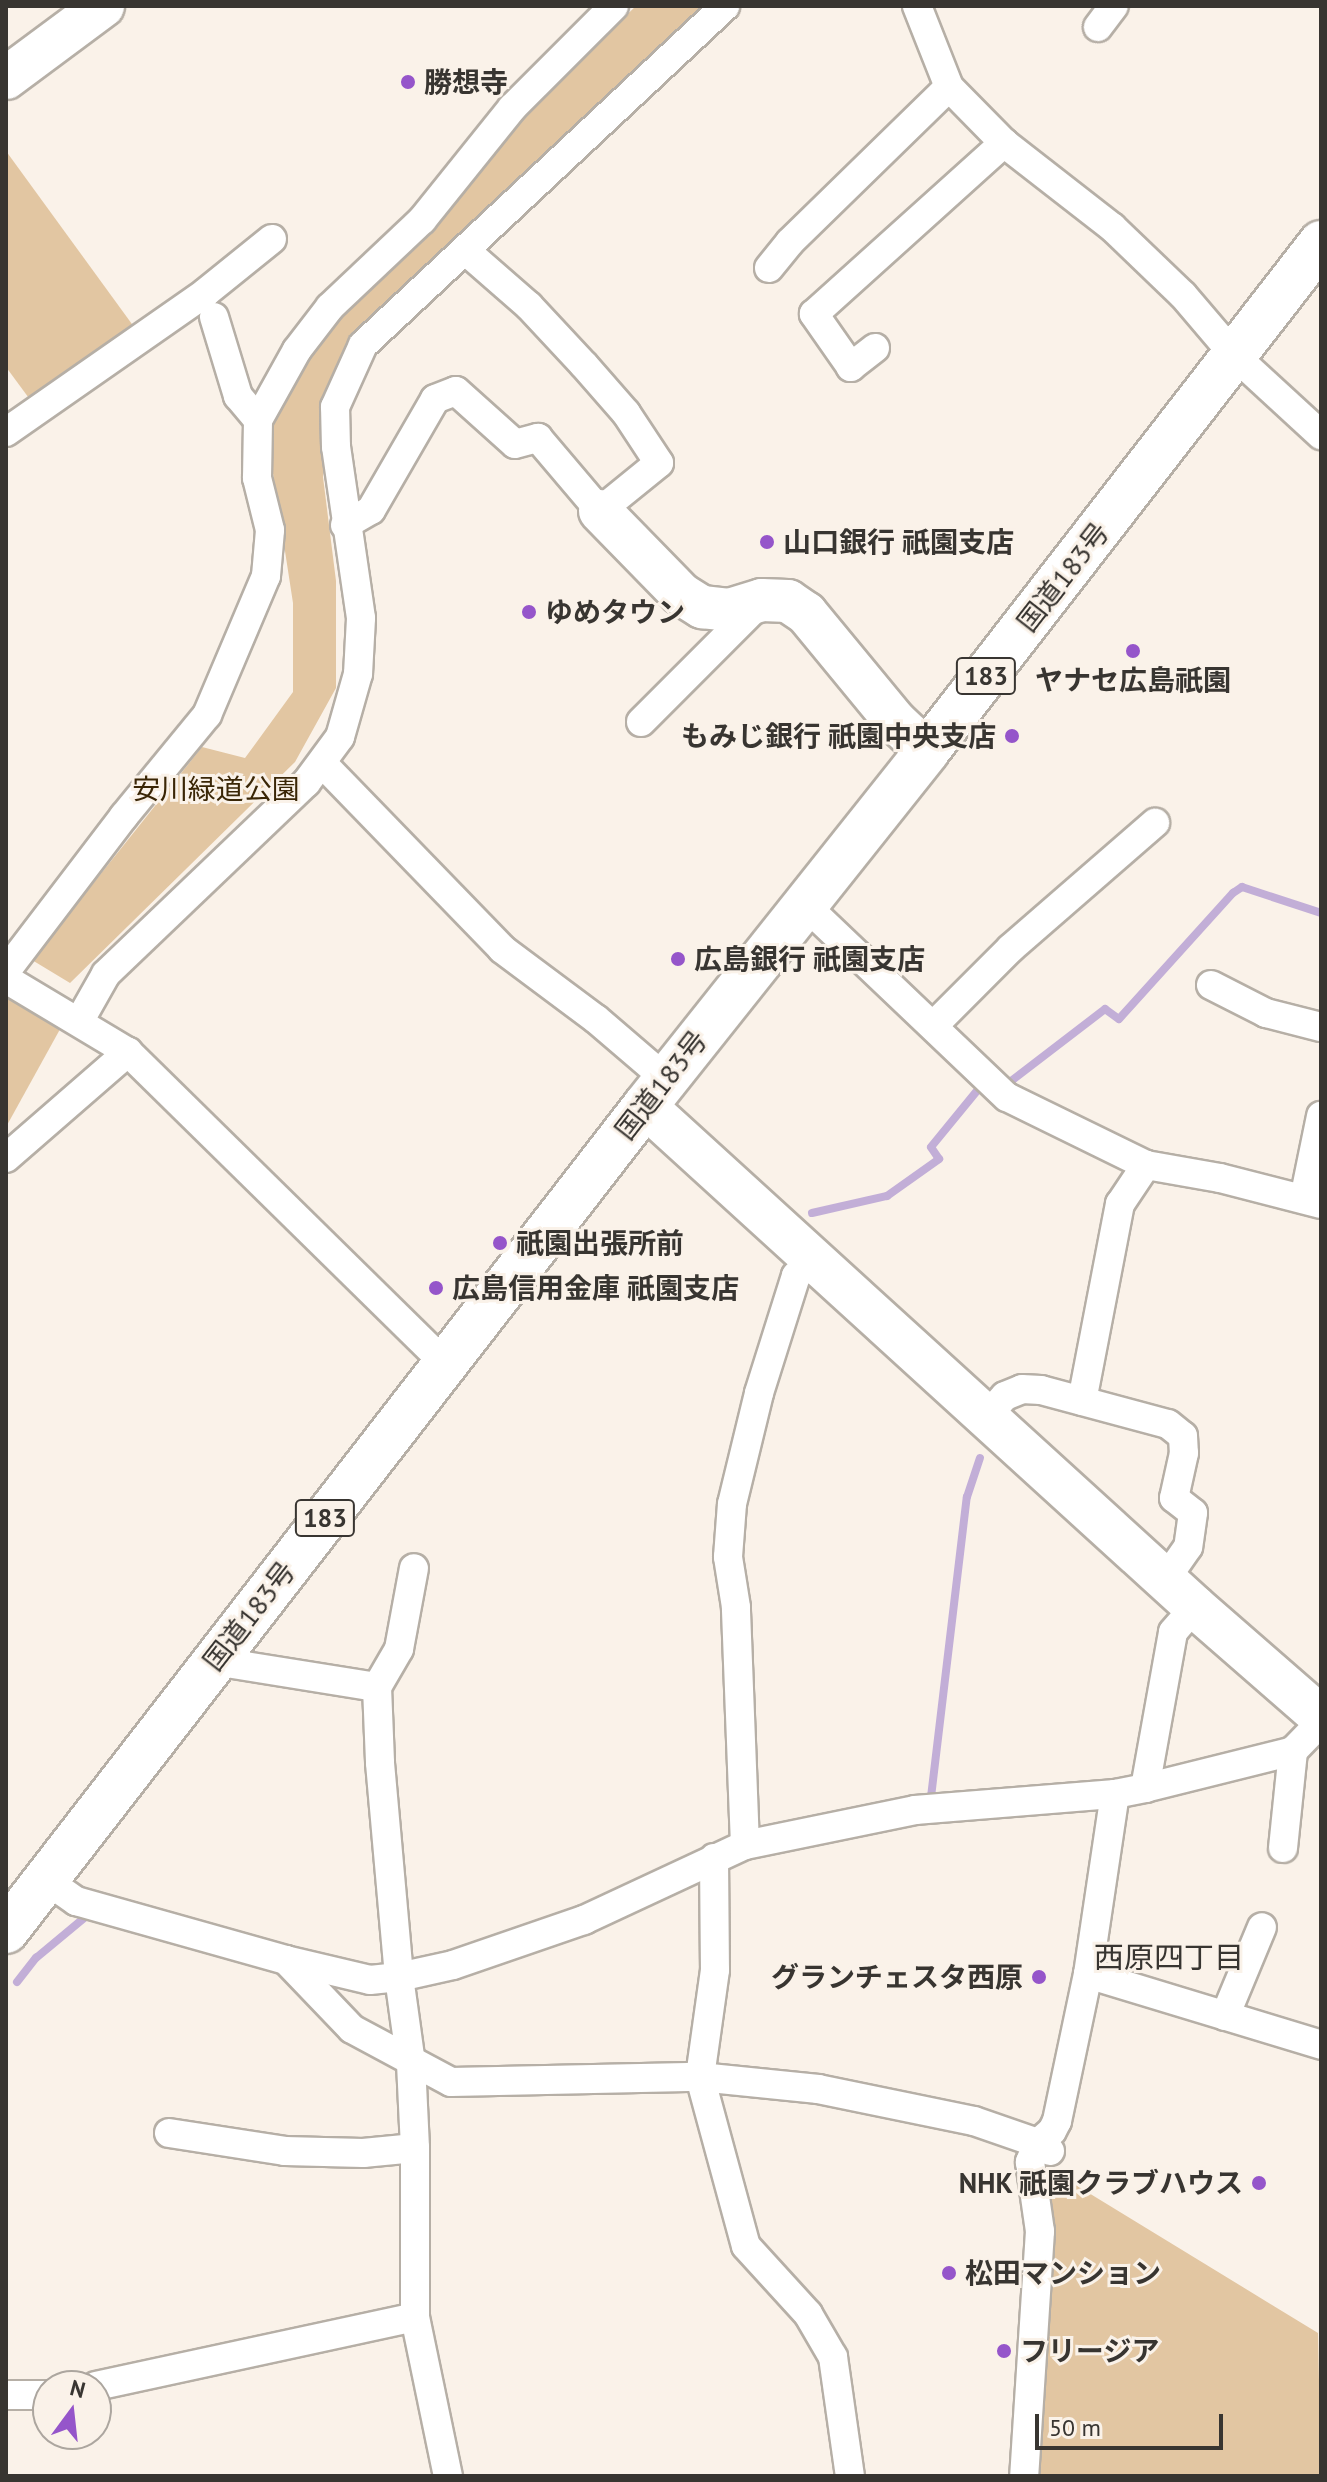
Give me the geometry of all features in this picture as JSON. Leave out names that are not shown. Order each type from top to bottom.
[{"type":"highway","name":"国道183号","points":[[6,1931],[656,1092],[927,751],[1321,243]]},
{"type":"street","points":[[6,78],[103,6]]},
{"type":"street","points":[[6,971],[207,715],[266,576],[270,530],[257,478],[258,420],[297,350],[330,307],[422,220],[512,108],[614,6]]},
{"type":"street","points":[[80,1020],[106,974],[323,764],[340,737],[358,674],[361,618],[345,525],[335,407],[363,345],[725,6]]},
{"type":"street","points":[[917,6],[949,87],[1004,143],[1112,227],[1183,295],[1235,356],[1321,435]]},
{"type":"street","points":[[769,268],[790,242],[949,87]]},
{"type":"street","points":[[875,348],[851,367],[814,314],[1004,143]]},
{"type":"street","points":[[6,432],[205,293],[272,239]]},
{"type":"street","points":[[466,251],[529,306],[584,365],[626,413],[659,463],[600,511]]},
{"type":"street","points":[[214,317],[238,396],[258,420]]},
{"type":"street","points":[[345,525],[371,510],[435,399],[456,391],[515,444],[538,438],[600,511],[681,594],[702,607],[729,610],[762,600],[788,601],[814,620],[896,722],[927,751]]},
{"type":"street","points":[[641,722],[762,600]]},
{"type":"street","points":[[46,1880],[76,1901],[286,1960],[370,1980],[399,1977],[453,1965],[584,1920],[745,1845],[915,1810],[1115,1794],[1145,1788],[1293,1751],[1321,1720],[813,1259],[656,1092],[596,1019],[502,949],[323,764]]},
{"type":"street","points":[[933,1026],[1011,948],[1155,823]]},
{"type":"street","points":[[804,904],[1007,1097],[1146,1165],[1220,1178],[1312,1202],[1321,1116]]},
{"type":"street","points":[[6,979],[80,1020],[128,1052],[445,1363]]},
{"type":"street","points":[[1211,985],[1266,1013],[1321,1027]]},
{"type":"street","points":[[6,1158],[128,1052]]},
{"type":"street","points":[[1082,1401],[1120,1204],[1146,1165]]},
{"type":"street","points":[[745,1845],[736,1607],[728,1557],[732,1504],[759,1393],[796,1276],[813,1259]]},
{"type":"street","points":[[986,1417],[1005,1396],[1022,1389],[1168,1424],[1183,1436],[1184,1453],[1174,1498],[1193,1513],[1145,1788]]},
{"type":"street","points":[[414,1568],[399,1649],[377,1687],[380,1763],[399,1977],[411,2063],[415,2148],[415,2317],[448,2476]]},
{"type":"street","points":[[214,1661],[377,1687]]},
{"type":"street","points":[[1283,1848],[1293,1751]]},
{"type":"street","points":[[1024,2476],[1040,2231],[1030,2162],[1044,2147],[1057,2121],[1088,1974],[1115,1794]]},
{"type":"street","points":[[714,1858],[715,1970],[700,2077],[746,2246],[808,2314],[833,2357],[850,2476]]},
{"type":"street","points":[[1225,2016],[1262,1927]]},
{"type":"street","points":[[286,1960],[352,2029],[451,2082],[700,2077],[818,2089],[974,2121],[1044,2147]]},
{"type":"street","points":[[1088,1974],[1321,2045]]},
{"type":"street","points":[[169,2133],[285,2151],[363,2153],[415,2148]]},
{"type":"street","points":[[112,2383],[415,2317]]},
{"type":"street","points":[[6,2395],[32,2395]]},
{"type":"green space","name":"安川緑道公園","points":[[636,6],[712,6],[336,378],[323,477],[336,581],[336,688],[295,762],[70,983],[32,960],[202,747],[245,758],[293,692],[293,603],[266,428],[322,330],[508,128]]},
{"type":"green space","points":[[6,151],[137,331],[34,405],[6,367]]},
{"type":"green space","points":[[6,995],[64,1022],[6,1127]]},
{"type":"green space","points":[[1043,2165],[1318,2333],[1321,2476],[1036,2476],[1053,2223]]},
{"type":"waterway","points":[[1006,1085],[1105,1009],[1119,1019],[1233,893],[1242,887],[1321,913]]},
{"type":"waterway","points":[[812,1213],[887,1196],[939,1159],[931,1147],[981,1086]]},
{"type":"waterway","points":[[931,1797],[967,1497],[980,1458]]},
{"type":"waterway","points":[[17,1982],[36,1958],[89,1914]]},
{"type":"place","name":"勝想寺","points":[[408,82]]},
{"type":"place","name":"山口銀行 祇園支店","points":[[767,542]]},
{"type":"place","name":"ゆめタウン","points":[[529,612]]},
{"type":"place","name":"ヤナセ広島祇園","points":[[1133,651]]},
{"type":"place","name":"もみじ銀行 祇園中央支店","points":[[1012,736]]},
{"type":"place","name":"広島銀行 祇園支店","points":[[678,959]]},
{"type":"place","name":"祇園出張所前","points":[[500,1243]]},
{"type":"place","name":"広島信用金庫 祇園支店","points":[[436,1288]]},
{"type":"place","name":"グランチェスタ西原","points":[[1039,1977]]},
{"type":"place","name":"NHK 祇園クラブハウス","points":[[1259,2183]]},
{"type":"place","name":"松田マンション","points":[[949,2273]]},
{"type":"place","name":"フリージア","points":[[1004,2351]]},
{"type":"district","name":"西原四丁目","points":[[1169,1957]]}]
